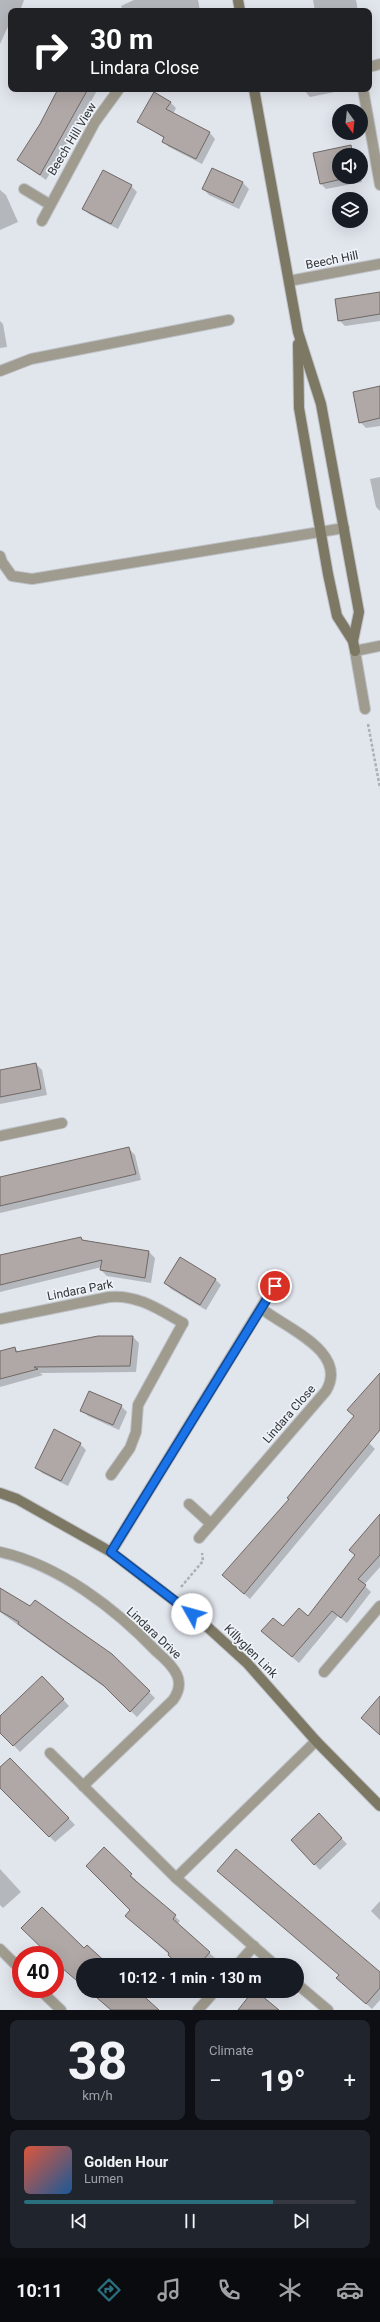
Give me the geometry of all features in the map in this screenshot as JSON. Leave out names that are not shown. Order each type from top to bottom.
[{"type":"street","name":"Beech Hill View","points":[[42,221],[49,204],[95,122],[117,92]]},
{"type":"street","points":[[255,92],[298,332],[321,404],[344,528],[359,612],[354,646],[365,709]]},
{"type":"street","points":[[364,92],[380,185]]},
{"type":"street","points":[[24,189],[49,204]]},
{"type":"street","name":"Beech Hill","points":[[289,281],[380,264]]},
{"type":"street","points":[[0,371],[31,359],[229,320]]},
{"type":"street","points":[[298,332],[299,408],[321,532],[337,616],[354,646]]},
{"type":"street","points":[[0,556],[2,562],[12,576],[32,579],[344,528]]},
{"type":"street","points":[[354,646],[380,646]]},
{"type":"street","points":[[0,1136],[62,1123]]},
{"type":"street","points":[[111,1552],[275,1286]]},
{"type":"street","name":"Lindara Park","points":[[0,1319],[124,1296],[142,1301],[184,1323],[138,1406],[136,1432],[130,1448],[111,1476]]},
{"type":"street","name":"Lindara Close","points":[[199,1538],[326,1391],[331,1380],[330,1363],[323,1352],[262,1309]]},
{"type":"street","name":"Killyglen Link","points":[[0,1493],[17,1499],[111,1552],[202,1622],[247,1663],[316,1741],[380,1806]]},
{"type":"street","points":[[189,1504],[211,1524]]},
{"type":"street","name":"Lindara Drive","points":[[0,1552],[29,1561],[86,1593],[143,1637],[173,1668],[177,1676],[178,1689],[173,1700],[83,1786]]},
{"type":"street","points":[[324,1672],[380,1606]]},
{"type":"street","points":[[176,1878],[316,1741]]},
{"type":"street","points":[[50,1753],[176,1878],[267,1958]]},
{"type":"street","points":[[243,1958],[254,1946]]},
{"type":"street","points":[[0,1949],[12,1961]]},
{"type":"street","points":[[304,1990],[328,2010]]},
{"type":"street","points":[[48,1998],[61,2010]]},
{"type":"street","points":[[198,2010],[208,1998]]},
{"type":"path","points":[[365,709],[380,788]]},
{"type":"path","points":[[171,1598],[203,1561],[199,1538]]},
{"type":"building","points":[[56,92],[86,92],[40,175],[17,160],[40,124]]},
{"type":"building","points":[[154,92],[171,102],[166,109],[210,132],[196,159],[162,142],[164,137],[137,122]]},
{"type":"building","points":[[351,145],[352,148],[337,148]]},
{"type":"building","points":[[332,149],[332,181],[320,184],[313,153]]},
{"type":"building","points":[[212,168],[243,182],[233,203],[202,189]]},
{"type":"building","points":[[103,170],[132,185],[111,224],[82,209]]},
{"type":"building","points":[[380,292],[380,314],[338,321],[335,299]]},
{"type":"building","points":[[380,386],[380,418],[359,423],[353,392]]},
{"type":"building","points":[[36,1063],[41,1089],[0,1097],[0,1070]]},
{"type":"building","points":[[129,1147],[136,1174],[0,1206],[0,1177]]},
{"type":"building","points":[[81,1237],[82,1240],[149,1251],[145,1278],[100,1270],[102,1260],[0,1285],[0,1255]]},
{"type":"building","points":[[180,1257],[216,1279],[200,1305],[164,1283]]},
{"type":"building","points":[[98,1336],[133,1336],[130,1366],[34,1367],[38,1369],[0,1379],[0,1351],[15,1347],[16,1352]]},
{"type":"building","points":[[380,1373],[380,1430],[244,1594],[222,1575],[289,1499],[287,1498],[354,1416],[347,1410]]},
{"type":"building","points":[[89,1391],[122,1405],[113,1425],[80,1411]]},
{"type":"building","points":[[54,1429],[81,1443],[61,1481],[35,1468]]},
{"type":"building","points":[[380,1514],[380,1555],[358,1579],[366,1585],[341,1618],[332,1611],[292,1657],[261,1631],[273,1618],[283,1626],[299,1608],[308,1616],[355,1555],[349,1550]]},
{"type":"building","points":[[0,1588],[30,1606],[35,1600],[112,1654],[150,1691],[130,1712],[103,1685],[18,1624],[19,1622],[0,1611]]},
{"type":"building","points":[[42,1676],[64,1699],[13,1746],[0,1733],[0,1716]]},
{"type":"building","points":[[380,1696],[380,1735],[361,1718]]},
{"type":"building","points":[[10,1758],[69,1818],[49,1837],[0,1788],[0,1767]]},
{"type":"building","points":[[319,1813],[342,1838],[314,1865],[291,1840]]},
{"type":"building","points":[[104,1847],[132,1874],[130,1876],[176,1915],[173,1919],[210,1952],[205,1958],[171,1958],[168,1955],[169,1953],[125,1916],[130,1910],[86,1866]]},
{"type":"building","points":[[236,1849],[380,1972],[380,1988],[366,2004],[336,1978],[339,1975],[217,1871]]},
{"type":"building","points":[[42,1907],[84,1948],[87,1945],[101,1958],[76,1958],[76,1980],[64,1970],[64,1946],[40,1946],[21,1928]]},
{"type":"building","points":[[97,1998],[146,1998],[159,2010],[111,2010]]},
{"type":"building","points":[[247,1998],[264,1998],[279,2010],[238,2010]]},
{"type":"route","points":[[192,1614],[111,1552],[275,1286]]}]
